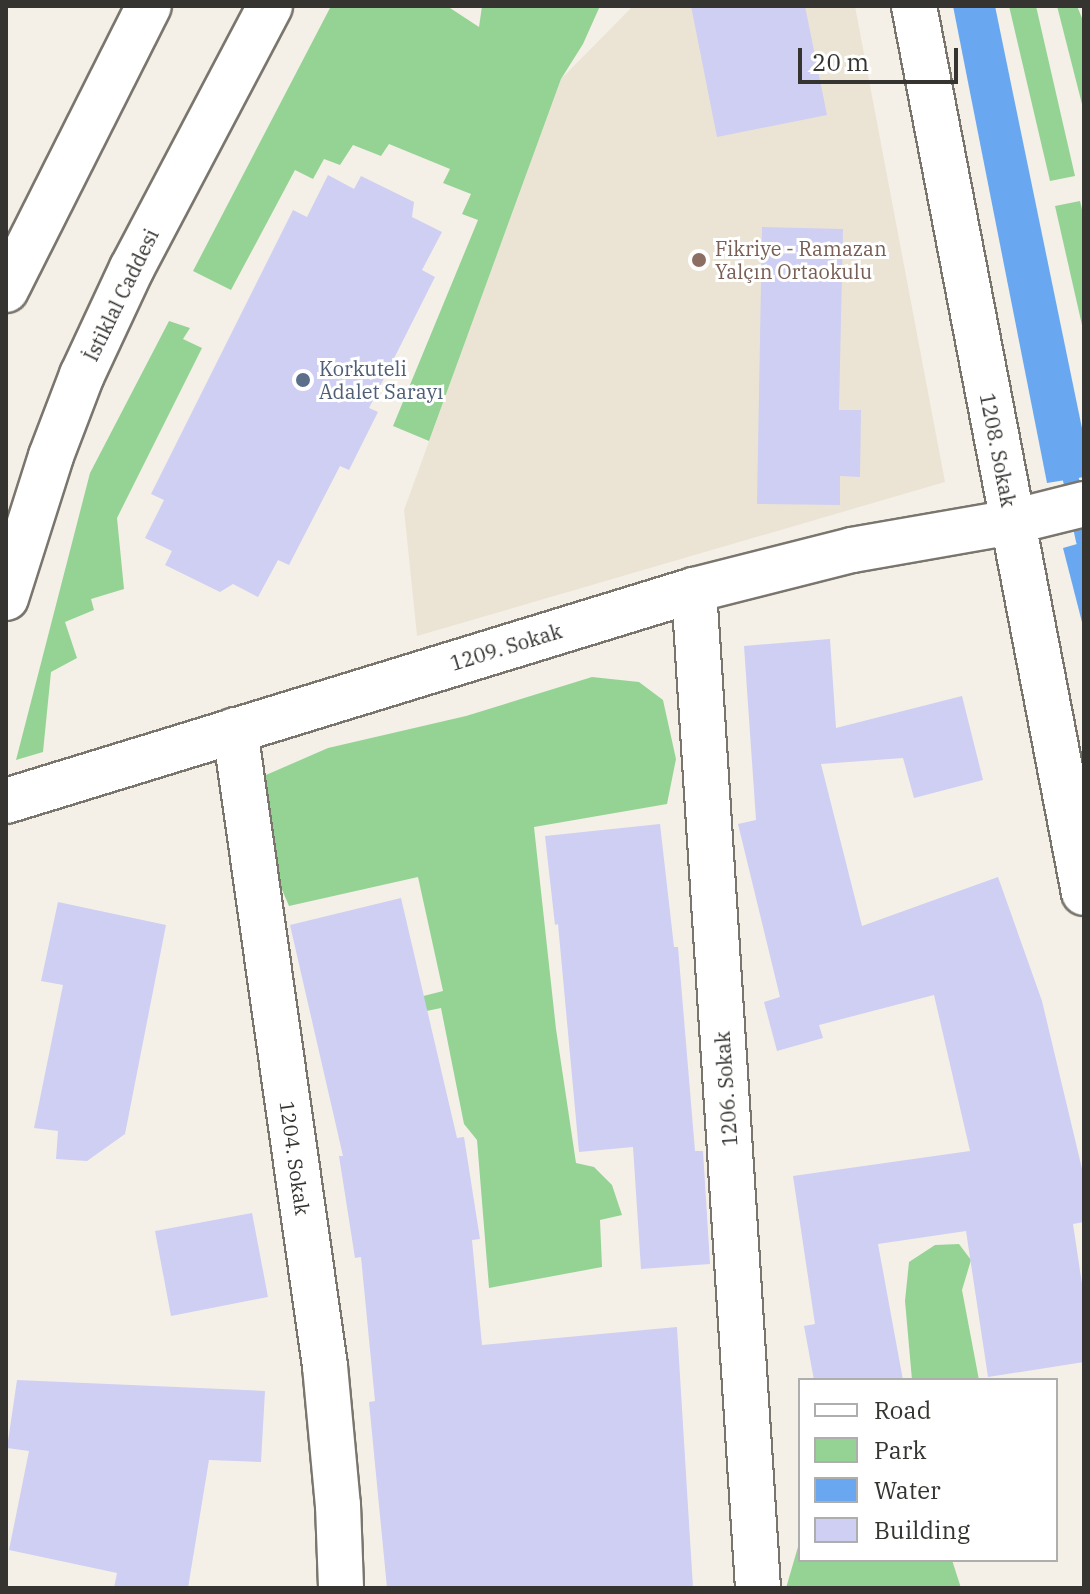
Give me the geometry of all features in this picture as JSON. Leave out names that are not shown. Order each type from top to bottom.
[{"type":"street","points":[[6,290],[149,6]]},
{"type":"street","name":"İstiklal Caddesi","points":[[6,598],[51,456],[82,375],[132,268],[270,6]]},
{"type":"street","name":"1208. Sokak","points":[[914,6],[1084,893]]},
{"type":"street","name":"1209. Sokak","points":[[6,801],[694,590],[852,550],[1012,522],[1084,504]]},
{"type":"street","name":"1206. Sokak","points":[[694,590],[758,1588]]},
{"type":"street","name":"1204. Sokak","points":[[235,730],[325,1366],[338,1505],[341,1588]]},
{"type":"shaded area","name":"Fikriye - Ramazan Yalçın Ortaokulu","points":[[633,6],[855,6],[945,482],[417,636],[404,510],[561,79]]},
{"type":"green space","points":[[331,6],[447,6],[479,27],[482,6],[600,6],[583,44],[561,79],[429,441],[393,426],[478,220],[462,214],[471,194],[443,183],[450,169],[389,144],[381,156],[353,145],[340,165],[324,159],[313,179],[295,170],[231,290],[193,271]]},
{"type":"green space","points":[[1009,6],[1036,6],[1075,176],[1050,181]]},
{"type":"green space","points":[[1057,6],[1077,6],[1084,23],[1084,112]]},
{"type":"green space","points":[[1080,201],[1084,218],[1084,334],[1055,206]]},
{"type":"green space","points":[[169,321],[190,328],[183,339],[202,348],[117,518],[124,589],[91,599],[94,610],[65,622],[77,658],[51,672],[43,752],[16,760],[90,473]]},
{"type":"green space","points":[[592,677],[639,682],[663,700],[676,759],[667,804],[534,827],[556,1029],[576,1163],[594,1167],[612,1185],[622,1215],[600,1220],[602,1267],[489,1288],[477,1140],[464,1124],[441,1008],[354,1026],[353,1014],[443,991],[418,877],[289,906],[266,852],[259,801],[266,775],[328,748],[466,716]]},
{"type":"green space","points":[[959,1244],[971,1260],[962,1290],[979,1378],[912,1378],[905,1301],[909,1262],[935,1245]]},
{"type":"green space","points":[[798,1547],[798,1562],[953,1562],[961,1588],[786,1588]]},
{"type":"water","points":[[953,6],[995,6],[1084,438],[1084,477],[1047,483]]},
{"type":"water","points":[[1084,542],[1084,630],[1063,548]]},
{"type":"building","points":[[691,6],[805,6],[827,115],[717,137]]},
{"type":"building","name":"Korkuteli Adalet Sarayı","points":[[328,175],[354,189],[361,176],[414,202],[412,217],[442,232],[422,270],[435,277],[369,408],[378,412],[349,470],[340,466],[289,565],[278,560],[258,597],[233,584],[220,592],[165,565],[172,551],[145,538],[164,500],[151,494],[293,210],[307,217]]},
{"type":"building","points":[[762,227],[843,229],[839,410],[861,410],[860,477],[840,476],[840,505],[757,504]]},
{"type":"building","points":[[830,639],[836,728],[962,696],[983,780],[914,798],[903,758],[821,764],[862,926],[998,877],[1042,1001],[1084,1177],[1084,1222],[1073,1224],[1084,1297],[1084,1362],[988,1377],[966,1231],[878,1244],[903,1378],[814,1378],[804,1326],[815,1324],[793,1176],[970,1151],[934,995],[819,1025],[823,1038],[777,1051],[764,1002],[780,997],[738,824],[756,820],[744,646]]},
{"type":"building","points":[[660,824],[674,947],[678,947],[695,1151],[703,1151],[710,1264],[641,1269],[633,1147],[579,1152],[558,924],[555,925],[545,836]]},
{"type":"building","points":[[401,898],[457,1138],[464,1137],[480,1239],[472,1240],[482,1345],[677,1327],[693,1588],[387,1588],[369,1402],[375,1401],[361,1257],[355,1258],[339,1156],[343,1156],[290,925]]},
{"type":"building","points":[[58,902],[166,925],[125,1134],[87,1161],[56,1159],[58,1131],[34,1128],[63,985],[41,981]]},
{"type":"building","points":[[252,1213],[268,1297],[171,1316],[155,1231]]},
{"type":"building","points":[[17,1380],[265,1391],[261,1462],[209,1460],[188,1588],[114,1588],[117,1573],[9,1550],[29,1451],[7,1448]]},
{"type":"waterway","points":[[1067,461],[1084,541]]},
{"type":"place","name":"Fikriye - Ramazan Yalçın Ortaokulu","points":[[699,260]]},
{"type":"place","name":"Korkuteli Adalet Sarayı","points":[[303,380]]}]
